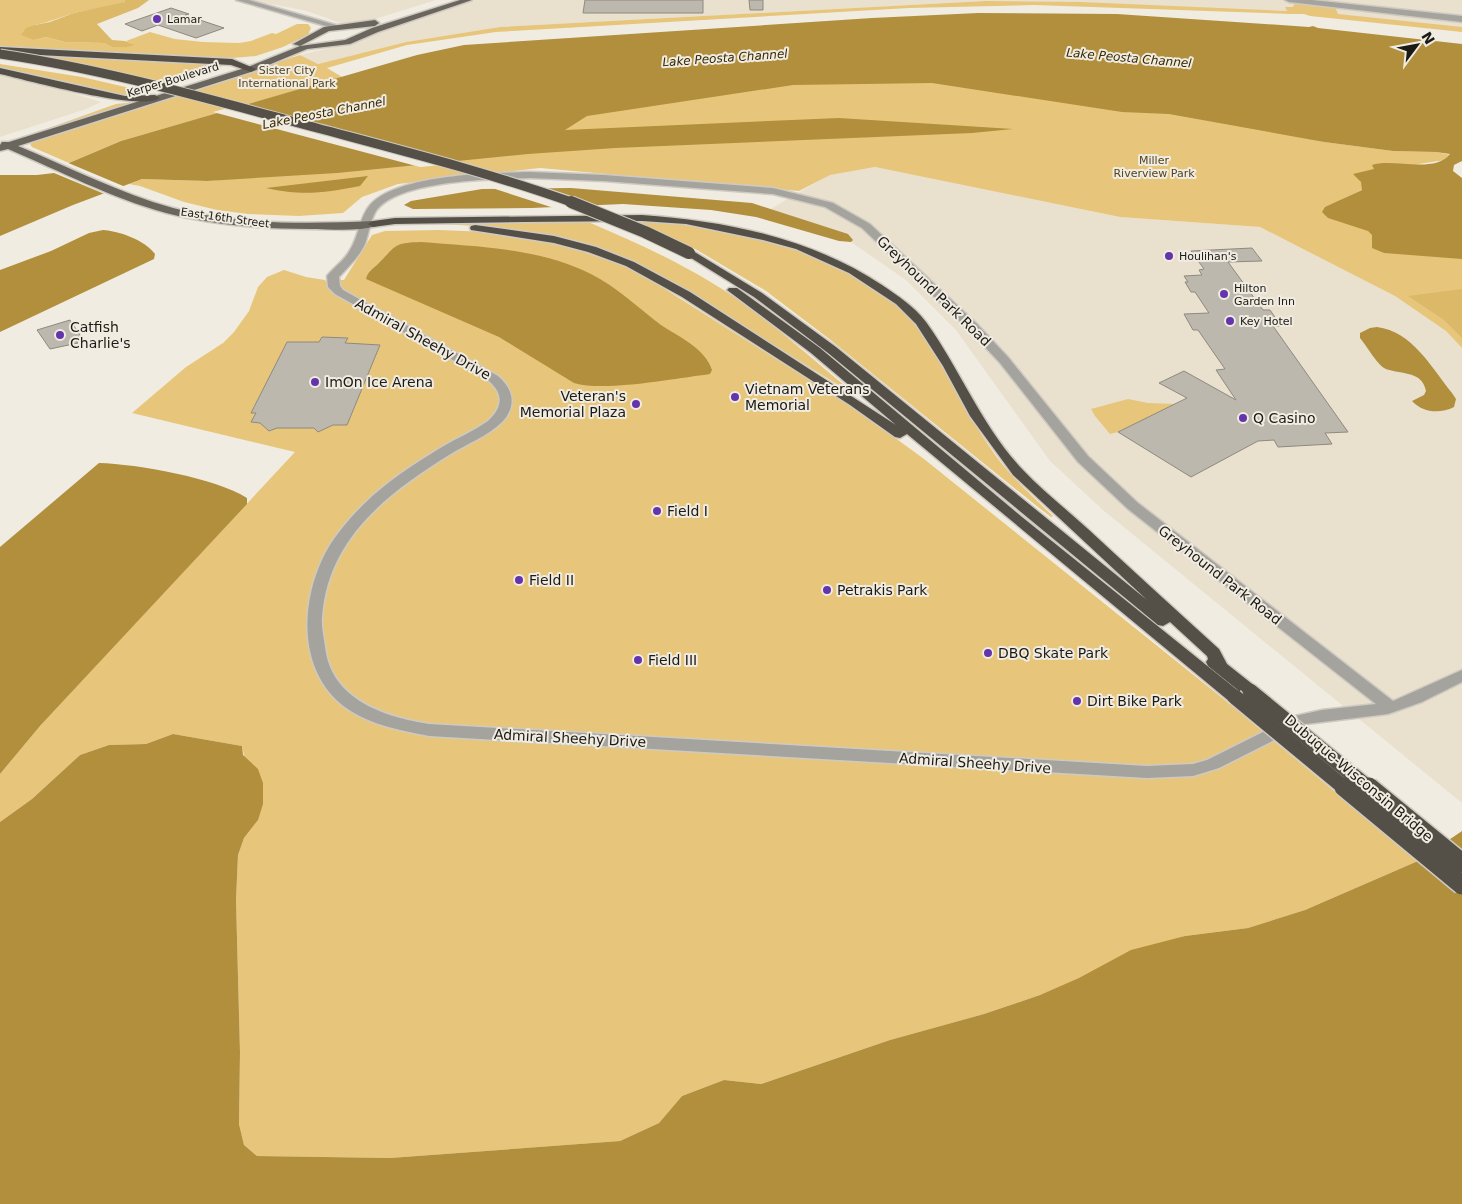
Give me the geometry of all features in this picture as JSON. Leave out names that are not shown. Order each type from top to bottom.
[{"type":"highway","points":[[0,50],[240,63],[251,68]]},
{"type":"highway","points":[[0,54],[76,66],[149,82],[517,183],[602,213],[758,295],[832,350],[1221,668]]},
{"type":"highway","points":[[0,61],[68,71],[136,86],[506,187],[589,217],[683,255],[779,322],[998,505],[1242,694]]},
{"type":"highway","points":[[0,71],[78,88],[110,100]]},
{"type":"highway","points":[[125,99],[155,98]]},
{"type":"highway","points":[[369,224],[395,221],[513,219],[642,218],[686,221],[765,237],[800,247],[853,271],[900,302],[920,322],[949,366],[976,416],[1018,472],[1213,654],[1221,668],[1242,694]]},
{"type":"highway","points":[[369,224],[472,228],[522,234],[579,246],[630,264],[689,298],[863,408],[896,431],[969,488],[998,505]]},
{"type":"highway","name":"Dubuque-Wisconsin Bridge","points":[[1242,694],[1462,863]]},
{"type":"highway","name":"Dubuque-Wisconsin Bridge","points":[[1242,694],[1462,886]]},
{"type":"main road","name":"Kerper Boulevard","points":[[2,144],[110,100],[125,99],[240,63],[285,48],[317,33],[341,27],[376,23],[443,0]]},
{"type":"main road","name":"Kerper Boulevard","points":[[2,144],[251,68],[305,47],[346,42],[468,0]]},
{"type":"main road","points":[[341,27],[356,30],[357,37]]},
{"type":"main road","points":[[317,33],[314,38],[328,44]]},
{"type":"main road","name":"East 16th Street","points":[[2,144],[126,194],[169,210],[197,217],[280,225],[369,224]]},
{"type":"street","points":[[240,0],[341,27]]},
{"type":"street","points":[[1289,0],[1462,19]]},
{"type":"street","points":[[314,20],[318,24],[317,33]]},
{"type":"street","name":"Greyhound Park Road","points":[[369,224],[370,212],[378,203],[412,188],[460,179],[529,174],[585,176],[773,191],[815,200],[844,212],[877,236],[972,326],[1004,360],[1083,459],[1132,506],[1390,707]]},
{"type":"street","name":"Admiral Sheehy Drive","points":[[369,224],[349,261],[333,276],[334,288],[489,375],[505,389],[507,398],[504,412],[490,425],[417,467],[401,478],[370,505],[337,545],[325,570],[315,608],[315,633],[319,657],[334,688],[351,704],[382,720],[402,726],[429,730],[1147,772],[1193,770],[1212,764],[1301,720],[1314,716],[1390,707],[1410,701],[1462,675]]},
{"type":"shaded area","points":[[125,0],[149,0],[138,8],[97,24],[112,40],[125,41],[135,45],[112,47],[104,43],[65,42],[46,37],[34,40],[21,35],[26,28],[74,13],[125,2]]},
{"type":"shaded area","points":[[252,0],[436,0],[362,23],[346,25],[307,11]]},
{"type":"shaded area","points":[[476,0],[1462,0],[1462,29],[1288,11],[985,1],[500,27],[406,42],[318,64],[300,55],[354,42],[370,33]]},
{"type":"shaded area","points":[[0,75],[63,90],[101,102],[86,109],[0,137]]},
{"type":"shaded area","name":"Q Casino","points":[[875,167],[1120,217],[1260,227],[1395,296],[1446,331],[1462,348],[1462,803],[1103,510],[1050,461],[956,330],[906,280],[851,242],[764,213],[829,175]]},
{"type":"shaded area","points":[[1462,289],[1462,338],[1444,320],[1408,296]]},
{"type":"green space","points":[[0,0],[125,0],[125,2],[119,4],[74,13],[35,25],[34,40],[46,37],[65,42],[104,43],[112,47],[134,45],[126,41],[150,32],[175,39],[239,43],[251,41],[272,33],[276,34],[297,24],[308,24],[311,28],[308,35],[283,47],[256,56],[232,58],[145,56],[0,47]]},
{"type":"green space","name":"Sister City International Park","points":[[985,1],[1081,2],[1287,11],[1285,7],[1293,7],[1295,3],[1335,7],[1338,14],[1462,27],[1462,32],[1304,14],[1034,5],[909,8],[496,32],[407,45],[327,68],[342,77],[121,141],[69,163],[32,147],[30,144],[40,138],[300,55],[318,64],[406,42],[500,27]]},
{"type":"green space","points":[[7,52],[226,65],[169,83],[72,62]]},
{"type":"green space","points":[[0,64],[82,77],[143,91],[127,96],[0,68]]},
{"type":"green space","name":"Miller Riverview Park","points":[[898,75],[1178,109],[1324,142],[1393,151],[1436,152],[1451,155],[1445,160],[1412,165],[1343,199],[1462,249],[1462,348],[1446,331],[1395,296],[1260,227],[1120,217],[875,167],[830,175],[799,191],[540,168],[398,184],[362,197],[343,213],[299,216],[248,214],[217,210],[184,202],[140,186],[129,184],[142,179],[207,181],[370,166],[513,136],[656,90]]},
{"type":"green space","points":[[135,102],[30,137],[18,139],[116,104]]},
{"type":"green space","points":[[586,221],[664,256],[728,293],[781,332],[850,390],[848,391],[659,274],[633,262],[607,252],[554,237],[527,232],[443,224]]},
{"type":"green space","points":[[635,221],[708,228],[784,245],[820,258],[854,274],[884,295],[911,320],[927,341],[984,439],[1002,464],[1053,516],[1051,517],[1038,507],[828,338],[766,291],[697,250]]},
{"type":"green space","points":[[439,230],[489,232],[537,240],[578,250],[633,269],[857,410],[924,459],[1226,701],[1418,861],[1305,910],[1248,928],[1185,936],[1040,995],[984,1014],[890,1040],[761,1084],[724,1080],[682,1096],[659,1123],[620,1141],[390,1158],[257,1156],[244,1145],[239,1124],[240,1052],[236,900],[238,855],[244,838],[258,820],[242,746],[173,734],[146,744],[109,745],[80,755],[32,799],[0,822],[0,774],[40,726],[295,452],[132,413],[186,367],[223,343],[234,332],[249,311],[258,287],[267,277],[284,270],[306,277],[325,280],[330,289],[340,283],[340,280],[344,280],[372,235],[385,231]]},
{"type":"green space","points":[[1128,399],[1148,403],[1176,404],[1110,434],[1091,409]]},
{"type":"water","name":"Lake Peosta Channel","points":[[978,13],[1117,14],[1313,26],[1462,44],[1462,161],[1454,165],[1453,171],[1462,178],[1462,259],[1384,253],[1372,248],[1372,235],[1368,231],[1328,218],[1322,212],[1325,207],[1362,190],[1361,182],[1353,174],[1374,169],[1372,165],[1381,163],[1434,163],[1443,160],[1450,154],[1393,151],[1324,142],[1169,114],[1122,112],[932,83],[793,85],[587,116],[565,130],[839,118],[1013,129],[972,133],[615,148],[528,154],[337,173],[207,181],[142,179],[73,205],[0,236],[0,172],[38,172],[69,163],[121,141],[417,55],[464,45],[872,18]]},
{"type":"water","points":[[368,176],[360,186],[324,192],[302,193],[266,188]]},
{"type":"water","points":[[571,188],[752,203],[848,234],[853,240],[851,242],[839,241],[756,217],[711,210],[623,204],[532,208],[413,209],[404,205],[411,201],[482,189]]},
{"type":"water","points":[[103,230],[124,234],[145,244],[155,254],[154,259],[0,332],[0,270],[51,251],[89,233]]},
{"type":"water","points":[[421,242],[513,251],[536,255],[580,269],[608,284],[661,325],[698,349],[709,362],[712,370],[710,374],[637,384],[602,386],[574,383],[499,337],[366,279],[371,270],[396,246],[405,243]]},
{"type":"water","points":[[1377,327],[1401,335],[1420,352],[1456,399],[1454,407],[1443,411],[1432,411],[1421,408],[1412,401],[1424,395],[1426,391],[1420,379],[1381,366],[1360,338],[1360,333]]},
{"type":"water","points":[[99,463],[154,469],[197,478],[247,498],[247,504],[40,726],[0,774],[0,547]]},
{"type":"water","points":[[173,734],[242,746],[243,755],[258,769],[263,783],[263,804],[258,820],[244,838],[238,855],[236,900],[240,1052],[239,1124],[244,1145],[257,1156],[390,1158],[620,1141],[659,1123],[682,1096],[724,1080],[761,1084],[890,1040],[984,1014],[1040,995],[1079,978],[1131,950],[1185,936],[1248,928],[1305,910],[1418,861],[1462,831],[1462,1204],[0,1204],[0,822],[32,799],[80,755],[109,745],[146,744]]},
{"type":"pier","points":[[242,104],[463,163],[420,167],[213,112]]},
{"type":"pier","points":[[66,162],[128,188],[107,195],[54,173],[0,175],[0,169],[44,170]]},
{"type":"pier","points":[[541,186],[602,207],[557,209],[489,187]]},
{"type":"building","points":[[585,0],[703,0],[703,13],[583,13]]},
{"type":"building","points":[[749,0],[763,0],[763,10],[750,10]]},
{"type":"building","points":[[171,8],[189,14],[185,15],[224,28],[196,38],[158,25],[142,31],[125,24]]},
{"type":"building","name":"Q Casino","points":[[1252,248],[1262,261],[1228,262],[1263,310],[1270,310],[1281,326],[1273,326],[1348,432],[1325,433],[1332,444],[1278,447],[1274,440],[1258,441],[1191,477],[1118,432],[1187,398],[1159,383],[1184,371],[1236,400],[1216,370],[1225,369],[1198,330],[1193,330],[1184,314],[1209,313],[1195,292],[1191,292],[1184,276],[1202,275],[1199,270],[1204,269],[1191,251]]},
{"type":"building","name":"Catfish Charlie's","points":[[70,320],[82,338],[76,340],[78,343],[50,349],[37,330]]},
{"type":"building","name":"ImOn Ice Arena","points":[[322,337],[348,338],[345,343],[380,345],[347,425],[333,425],[318,432],[314,428],[277,428],[269,431],[260,423],[251,422],[256,413],[251,413],[287,342],[319,342]]},
{"type":"place","name":"Lamar","points":[[157,19]]},
{"type":"place","name":"Houlihan's","points":[[1169,256]]},
{"type":"place","name":"Hilton Garden Inn","points":[[1224,294]]},
{"type":"place","name":"Key Hotel","points":[[1230,321]]},
{"type":"place","name":"Catfish Charlie's","points":[[60,335]]},
{"type":"place","name":"ImOn Ice Arena","points":[[315,382]]},
{"type":"place","name":"Vietnam Veterans Memorial","points":[[735,397]]},
{"type":"place","name":"Veteran's Memorial Plaza","points":[[636,404]]},
{"type":"place","name":"Q Casino","points":[[1243,418]]},
{"type":"place","name":"Field I","points":[[657,511]]},
{"type":"place","name":"Field II","points":[[519,580]]},
{"type":"place","name":"Petrakis Park","points":[[827,590]]},
{"type":"place","name":"DBQ Skate Park","points":[[988,653]]},
{"type":"place","name":"Field III","points":[[638,660]]},
{"type":"place","name":"Dirt Bike Park","points":[[1077,701]]}]
